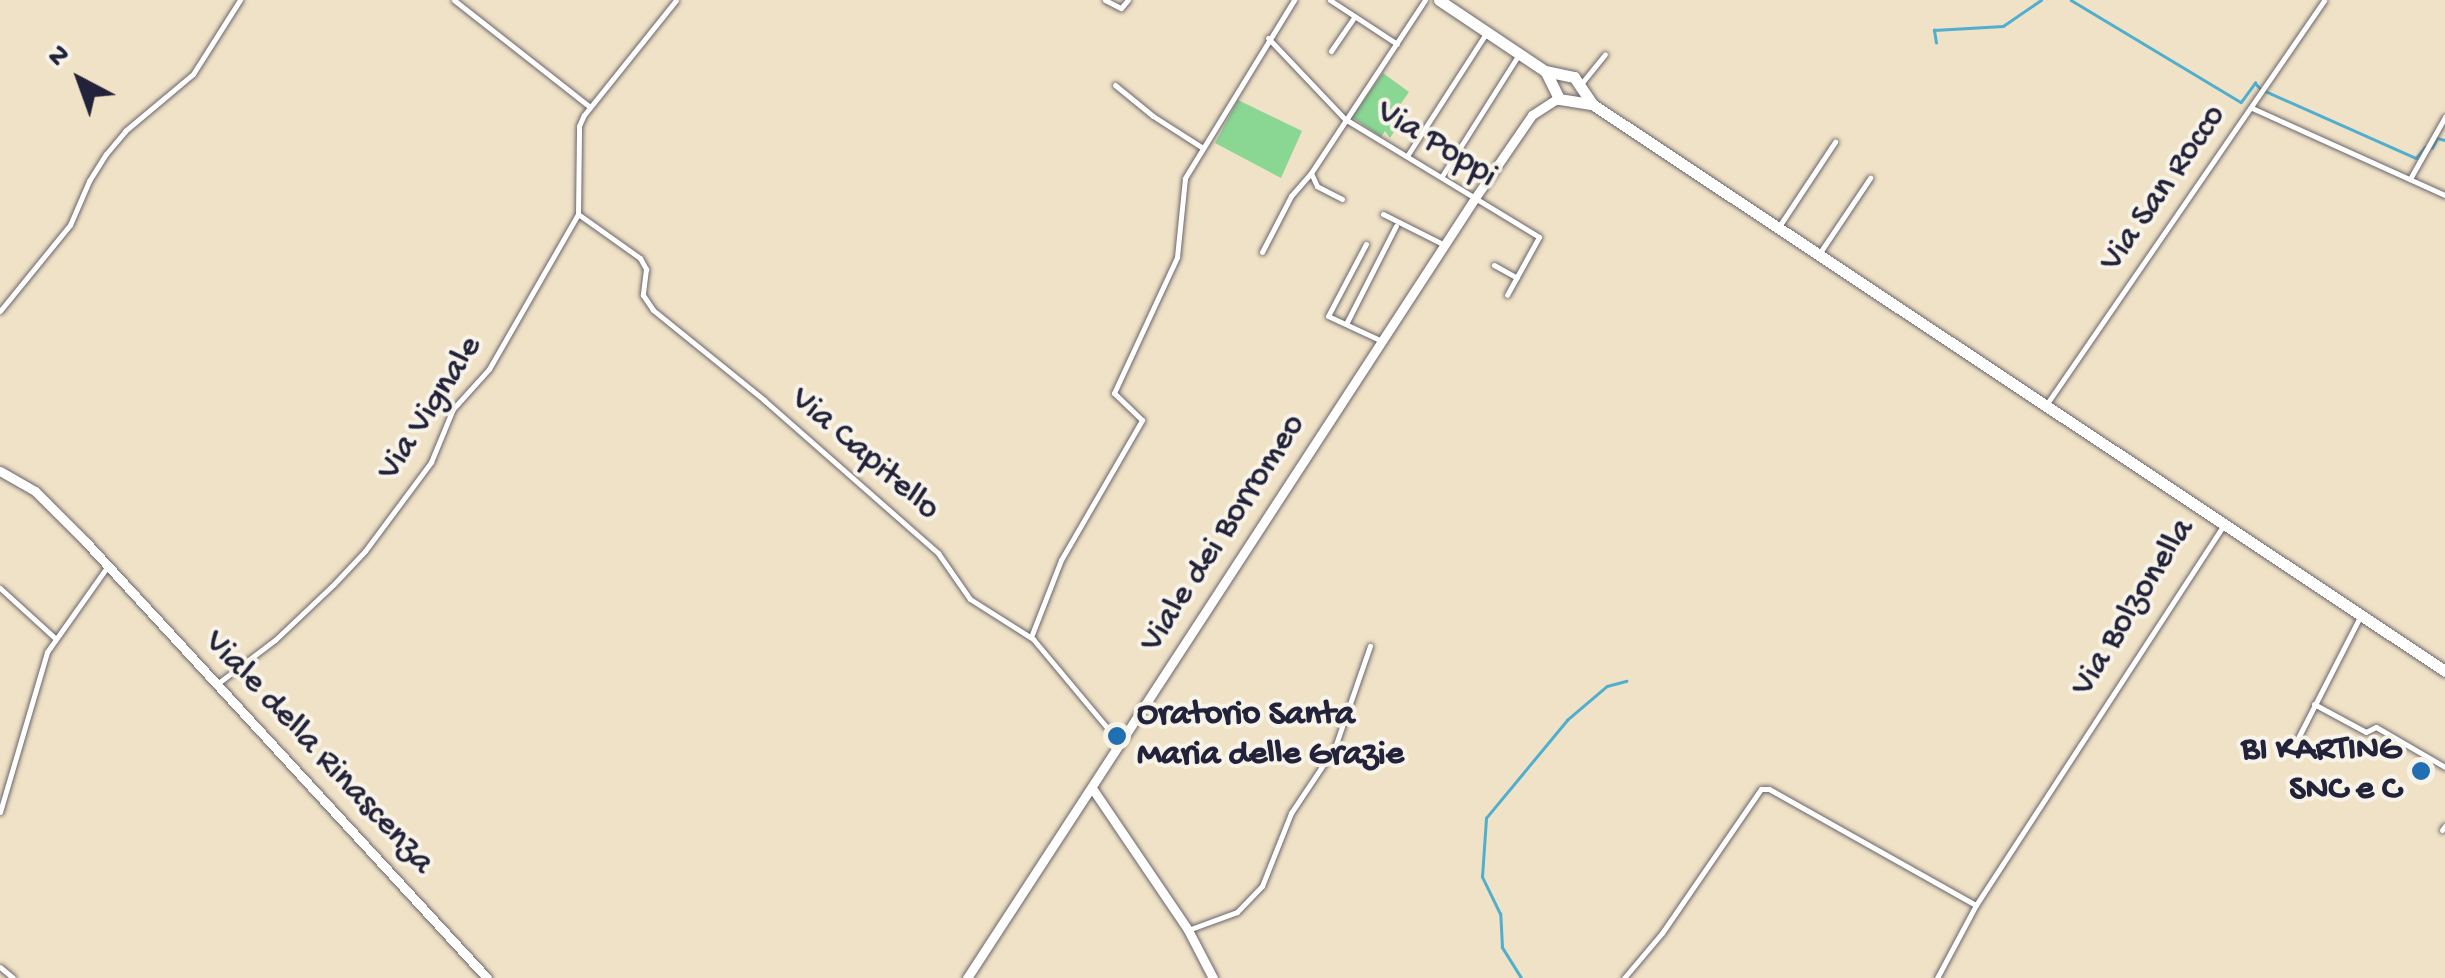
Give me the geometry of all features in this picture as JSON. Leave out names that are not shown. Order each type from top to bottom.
[{"type":"main road","points":[[1439,0],[1545,71],[1559,87]]},
{"type":"main road","name":"Via Bolzonella","points":[[1559,87],[1574,77],[1580,92],[1592,104],[2222,527]]},
{"type":"main road","name":"Via Bolzonella","points":[[1559,87],[1580,92]]},
{"type":"main road","name":"Viale dei Borromeo","points":[[967,978],[1475,198],[1532,115],[1559,87]]},
{"type":"main road","name":"Viale della Rinascenza","points":[[0,470],[35,491],[108,566],[487,978]]},
{"type":"main road","points":[[2222,527],[2445,671]]},
{"type":"main road","points":[[1092,788],[1188,930],[1213,978]]},
{"type":"street","points":[[0,311],[70,225],[97,168],[125,131],[194,74],[240,0]]},
{"type":"street","points":[[454,0],[590,107],[676,0]]},
{"type":"street","points":[[1105,0],[1122,8],[1128,0]]},
{"type":"street","points":[[1031,637],[1060,560],[1142,420],[1114,393],[1177,258],[1185,178],[1294,0]]},
{"type":"street","points":[[1330,0],[1397,44]]},
{"type":"street","points":[[1262,252],[1291,196],[1312,173],[1425,0]]},
{"type":"street","name":"Via San Rocco","points":[[2044,407],[2324,0]]},
{"type":"street","points":[[1331,50],[1355,16]]},
{"type":"street","points":[[1407,156],[1487,32]]},
{"type":"street","name":"Via Poppi","points":[[1268,38],[1345,119],[1539,237],[1507,295]]},
{"type":"street","points":[[1442,176],[1520,54]]},
{"type":"street","points":[[1580,92],[1605,54]]},
{"type":"street","points":[[1115,85],[1152,116],[1203,148]]},
{"type":"street","name":"Via Vignale","points":[[217,684],[275,640],[365,552],[432,462],[453,409],[490,370],[578,214],[580,126],[590,107]]},
{"type":"street","points":[[2252,108],[2411,176],[2445,195]]},
{"type":"street","points":[[2411,176],[2445,117]]},
{"type":"street","points":[[1778,228],[1835,142]]},
{"type":"street","points":[[1312,173],[1317,186],[1342,200]]},
{"type":"street","points":[[1818,254],[1870,178]]},
{"type":"street","name":"Via Capitello","points":[[578,214],[640,258],[646,269],[644,296],[653,310],[764,400],[938,554],[978,606],[1031,637],[1121,743]]},
{"type":"street","points":[[1383,214],[1445,245]]},
{"type":"street","points":[[1346,324],[1396,226]]},
{"type":"street","points":[[1366,244],[1328,316],[1382,341]]},
{"type":"street","points":[[1494,265],[1517,278]]},
{"type":"street","name":"Via Bolzonella","points":[[1937,978],[1976,905],[2222,527]]},
{"type":"street","points":[[0,812],[55,638],[108,566]]},
{"type":"street","points":[[0,588],[55,638]]},
{"type":"street","points":[[2298,738],[2360,617]]},
{"type":"street","points":[[1188,930],[1237,912],[1262,886],[1290,813],[1335,748],[1370,646]]},
{"type":"street","points":[[2314,704],[2366,732],[2376,726],[2445,767]]},
{"type":"street","points":[[1624,978],[1662,933],[1761,789],[1769,789],[1976,905]]},
{"type":"street","points":[[0,967],[13,978]]},
{"type":"green space","points":[[1383,73],[1409,92],[1400,105],[1407,111],[1390,138],[1385,131],[1381,137],[1352,117]]},
{"type":"green space","points":[[1238,100],[1302,131],[1281,178],[1215,143]]},
{"type":"waterway","points":[[1936,43],[1934,30],[2003,26],[2041,0]]},
{"type":"waterway","points":[[2071,0],[2241,102],[2255,83],[2260,88]]},
{"type":"waterway","points":[[2265,91],[2416,158],[2425,147]]},
{"type":"waterway","points":[[2432,148],[2437,138],[2445,140]]},
{"type":"waterway","points":[[1521,978],[1502,947],[1500,914],[1482,877],[1486,818],[1567,720],[1607,686],[1626,681]]},
{"type":"place","name":"Oratorio Santa Maria delle Grazie","points":[[1117,736]]},
{"type":"place","name":"BI KARTING SNC e C","points":[[2421,771]]}]
